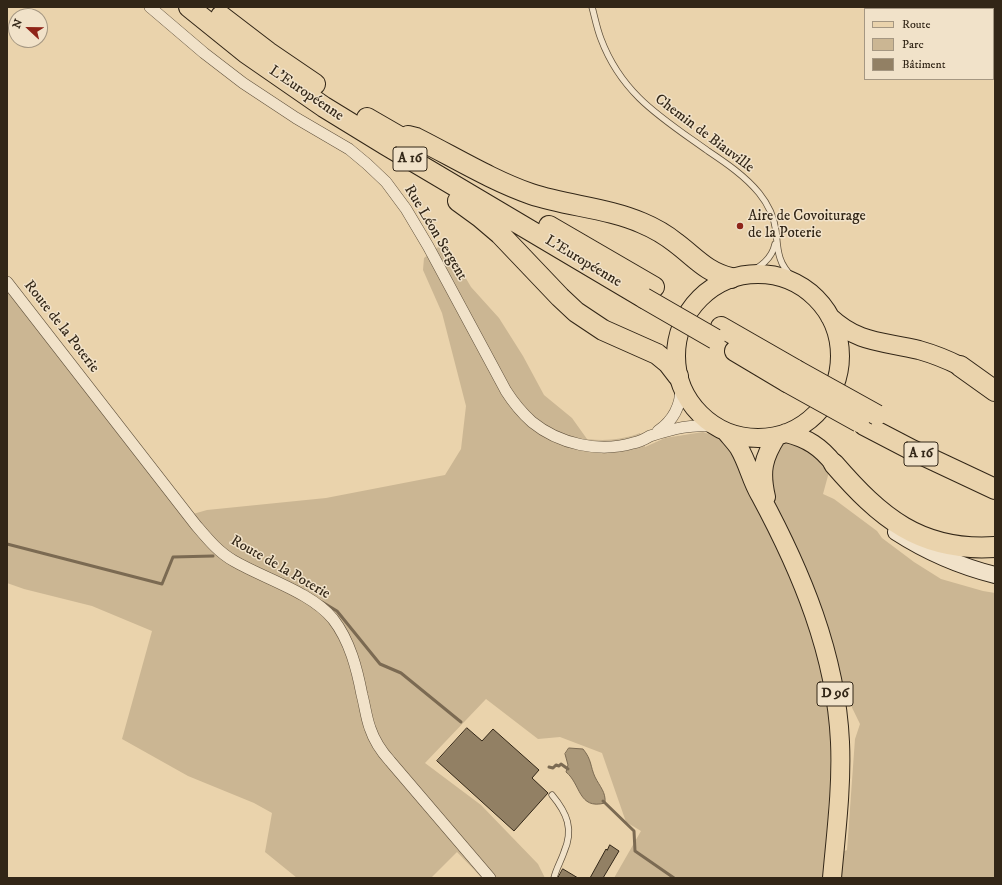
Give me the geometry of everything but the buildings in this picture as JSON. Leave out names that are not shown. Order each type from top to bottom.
[{"type":"highway","name":"L'Européenne","points":[[189,7],[237,46],[303,93],[386,145],[649,292]]},
{"type":"highway","name":"L'Européenne","points":[[210,7],[298,73],[351,108],[649,292],[870,420],[918,453],[995,489]]},
{"type":"highway","points":[[303,93],[358,136],[480,217],[500,234],[554,292],[576,312],[606,332],[658,354],[668,363],[680,381]]},
{"type":"highway","points":[[394,134],[416,138],[481,172],[529,193],[563,203],[620,216],[641,223],[670,239],[710,271],[739,276]]},
{"type":"highway","points":[[960,366],[995,391]]},
{"type":"highway","name":"L'Européenne","points":[[870,420],[931,444],[995,474]]},
{"type":"highway","points":[[834,464],[875,507],[912,533],[950,546],[972,548],[995,547]]},
{"type":"main road","points":[[830,317],[836,332],[839,348],[838,369],[834,385],[827,399],[814,416],[801,426],[782,434],[763,438],[749,438],[721,429],[697,412],[688,400],[680,381],[676,360],[676,344],[680,329],[687,314],[696,301],[708,290],[722,282],[739,276],[772,275],[786,279],[799,285],[815,297],[830,317],[845,329],[860,338],[926,352],[960,366],[995,386]]},
{"type":"main road","name":"D 96","points":[[721,429],[733,439],[741,452],[756,489],[774,521],[812,608],[829,666],[835,697],[840,741],[841,768],[832,878]]},
{"type":"main road","points":[[782,434],[802,437],[814,443],[834,464],[841,478],[863,504],[897,532],[920,547],[942,558],[995,575]]},
{"type":"main road","name":"D 96","points":[[774,521],[765,490],[763,472],[766,454],[782,434]]},
{"type":"street","name":"Rue Léon Sergent","points":[[150,7],[204,53],[243,83],[296,118],[349,149],[386,182],[406,209],[428,246],[506,391],[531,421],[560,439],[587,446],[624,446],[651,436]]},
{"type":"street","name":"Route de la Poterie","points":[[7,282],[206,537],[220,551],[234,561],[308,598],[332,618],[352,655],[368,723],[378,746],[490,878]]},
{"type":"street","points":[[651,436],[668,423],[675,414],[679,404],[680,381]]},
{"type":"street","points":[[651,436],[692,426],[703,425],[721,429]]},
{"type":"lane","name":"Chemin de Biauville","points":[[592,7],[598,32],[614,66],[644,104],[660,118],[733,168],[764,200],[771,213],[775,227],[778,253],[782,264],[799,285]]},
{"type":"lane","name":"Chemin de Biauville","points":[[739,276],[760,267],[768,260],[773,251],[776,239]]},
{"type":"lane","points":[[552,795],[562,807],[570,831],[569,841],[555,871],[554,878]]},
{"type":"green space","points":[[442,244],[454,258],[471,287],[499,318],[523,356],[544,395],[572,418],[587,439],[614,439],[640,433],[645,447],[665,438],[703,432],[721,438],[732,448],[791,576],[815,643],[823,677],[830,733],[830,774],[823,878],[614,878],[641,831],[626,822],[602,753],[560,737],[538,739],[486,699],[425,763],[481,805],[538,864],[545,878],[482,878],[457,852],[431,878],[297,878],[265,852],[272,813],[254,803],[188,776],[122,739],[152,631],[92,606],[24,589],[7,583],[7,278],[193,514],[207,510],[326,498],[445,475],[461,449],[466,406],[442,313],[423,270],[424,258]]},
{"type":"green space","points":[[791,441],[810,448],[829,472],[823,494],[834,499],[877,531],[882,538],[914,562],[941,579],[995,593],[995,878],[837,878],[840,853],[847,850],[855,739],[860,724],[840,683],[775,507],[769,483],[778,444]]},
{"type":"shaded area","points":[[569,748],[583,749],[586,753],[593,773],[604,793],[605,803],[590,803],[581,795],[575,783],[566,772],[568,765],[565,754]]},
{"type":"waterway","points":[[7,544],[162,584],[173,557],[213,556]]},
{"type":"waterway","points":[[322,602],[337,611],[380,664],[401,673],[461,722]]},
{"type":"waterway","points":[[549,767],[553,768],[556,765],[559,766],[561,764],[568,769]]},
{"type":"waterway","points":[[603,801],[634,831],[635,851],[674,878]]},
{"type":"place","name":"Aire de Covoiturage de la Poterie","points":[[740,226]]}]
